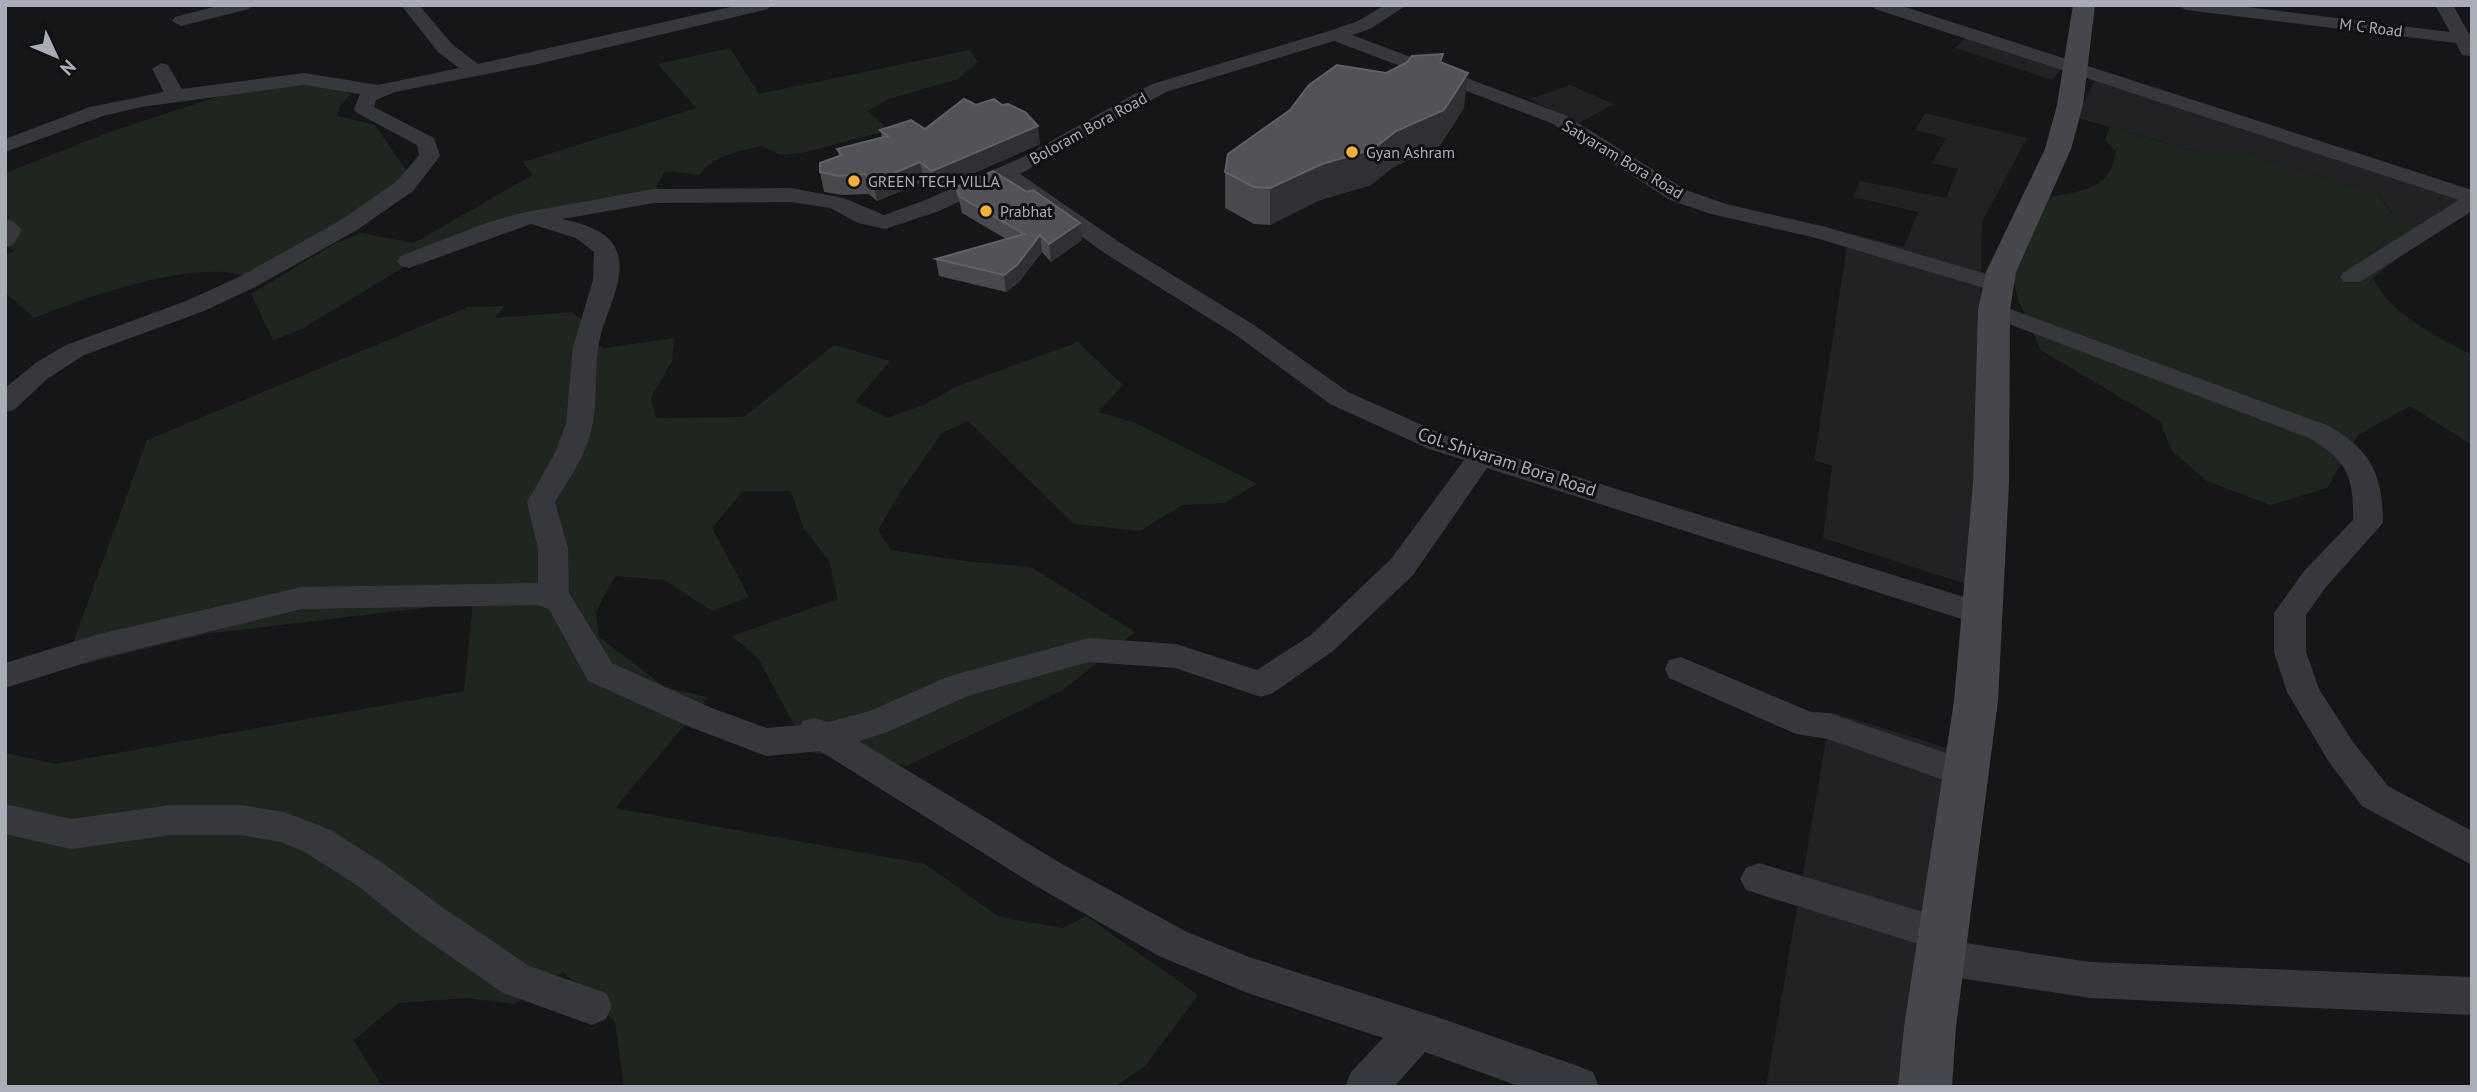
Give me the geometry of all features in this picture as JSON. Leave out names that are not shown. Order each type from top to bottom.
[{"type":"street","points":[[181,21],[243,5]]},
{"type":"street","points":[[410,5],[445,48],[474,70]]},
{"type":"street","points":[[5,404],[32,375],[54,361],[75,350],[219,296],[349,225],[405,186],[430,156],[427,142],[364,109],[366,97],[380,91],[762,5]]},
{"type":"street","name":"Boloram Bora Road","points":[[409,261],[456,241],[529,218],[654,197],[791,195],[836,203],[866,218],[885,222],[931,206],[1044,154],[1159,88],[1364,25],[1398,5]]},
{"type":"street","points":[[1881,5],[2472,199]]},
{"type":"street","points":[[1925,1087],[1930,1027],[1976,701],[1991,483],[1996,298],[2001,272],[2058,149],[2077,70],[2084,5]]},
{"type":"street","name":"M C Road","points":[[2186,5],[2273,10],[2467,39]]},
{"type":"street","points":[[2444,5],[2467,39],[2472,56]]},
{"type":"street","name":"Satyaram Bora Road","points":[[1335,35],[1558,119],[1678,195],[1719,209],[1818,232],[1996,298],[2340,442],[2352,455],[2369,491],[2368,523],[2315,579],[2290,613],[2290,652],[2304,692],[2341,752],[2375,796],[2472,849]]},
{"type":"street","points":[[161,69],[176,96]]},
{"type":"street","points":[[5,146],[97,111],[261,83],[304,79],[380,91]]},
{"type":"street","points":[[14,121],[48,130]]},
{"type":"street","name":"Col. Shivaram Bora Road","points":[[1005,173],[1114,249],[1245,330],[1339,398],[1439,443],[1982,614]]},
{"type":"street","points":[[2352,277],[2472,199]]},
{"type":"street","points":[[529,218],[587,233],[600,243],[608,255],[608,269],[587,339],[577,433],[562,469],[541,502],[553,548],[554,599]]},
{"type":"street","points":[[5,226],[11,230],[5,240]]},
{"type":"street","points":[[5,676],[99,646],[302,598],[538,594],[560,601],[600,672],[702,718],[766,743],[878,722],[959,686],[1088,650],[1176,656],[1261,684],[1322,643],[1402,566],[1480,456]]},
{"type":"street","points":[[1681,669],[1808,725],[1829,726],[1966,774]]},
{"type":"street","points":[[817,732],[1049,875],[1173,944],[1245,974],[1418,1030],[1578,1087]]},
{"type":"street","points":[[5,819],[71,834],[171,820],[240,820],[285,827],[318,841],[517,980],[592,1006]]},
{"type":"street","points":[[1759,879],[1942,945],[2090,980],[2472,996]]},
{"type":"street","points":[[1366,1087],[1418,1030]]},
{"type":"shaded area","points":[[1967,37],[2063,67],[2052,80],[1955,48]]},
{"type":"shaded area","points":[[730,48],[759,94],[970,50],[978,62],[958,79],[889,99],[867,111],[890,130],[802,153],[781,155],[761,146],[719,159],[700,175],[665,171],[656,188],[678,194],[577,204],[427,253],[302,329],[273,340],[251,294],[334,244],[362,233],[414,243],[532,175],[523,162],[696,108],[658,64]]},
{"type":"shaded area","points":[[2103,81],[2472,202],[2431,232],[2393,220],[2392,212],[2376,193],[2241,152],[2198,152],[2078,118],[2093,82]]},
{"type":"shaded area","points":[[294,85],[339,88],[351,94],[340,106],[337,116],[375,125],[408,173],[404,184],[247,277],[226,272],[171,276],[110,291],[34,318],[5,292],[5,255],[14,251],[5,245],[5,173],[115,130],[226,94]]},
{"type":"shaded area","points":[[1570,85],[1614,104],[1579,123],[1529,99]]},
{"type":"shaded area","points":[[1925,113],[2027,138],[1982,222],[1975,587],[1823,538],[1832,466],[1814,460],[1849,233],[1904,247],[1918,212],[1853,197],[1860,181],[1946,198],[1958,169],[1932,163],[1946,138],[1915,130]]},
{"type":"shaded area","points":[[2109,127],[2197,152],[2241,152],[2376,193],[2392,213],[2393,220],[2431,232],[2373,278],[2391,303],[2403,314],[2472,355],[2472,445],[2410,406],[2358,435],[2327,488],[2271,505],[2207,481],[2172,451],[2160,421],[2041,350],[2019,302],[2006,253],[2048,198],[2092,187],[2108,174],[2116,151],[2105,141]]},
{"type":"shaded area","points":[[504,306],[495,318],[571,312],[588,324],[588,340],[604,348],[674,338],[672,361],[651,398],[656,418],[744,417],[834,345],[890,361],[855,402],[887,418],[924,405],[953,388],[1078,342],[1123,385],[1098,412],[1133,422],[1257,484],[1224,503],[1182,505],[1140,531],[1074,524],[968,421],[942,433],[899,494],[878,530],[891,550],[1031,567],[1135,632],[1063,690],[907,766],[809,752],[758,658],[732,636],[838,599],[829,561],[803,527],[791,491],[743,491],[712,528],[749,597],[712,611],[664,580],[615,576],[596,612],[599,637],[665,687],[708,697],[615,808],[925,864],[999,917],[1063,928],[1086,916],[1198,995],[1145,1066],[1115,1087],[624,1087],[615,1022],[563,972],[514,1004],[467,998],[398,1003],[354,1040],[381,1085],[5,1087],[5,753],[56,764],[464,691],[473,602],[205,634],[85,664],[73,643],[147,440],[468,307]]},
{"type":"shaded area","points":[[1831,712],[1954,750],[1923,1087],[1766,1087]]},
{"type":"building","points":[[1443,54],[1440,62],[1468,73],[1444,110],[1396,131],[1373,149],[1322,164],[1270,188],[1254,187],[1225,172],[1228,154],[1290,110],[1309,85],[1337,65],[1386,73],[1406,63],[1412,56]]},
{"type":"building","points":[[964,99],[976,105],[994,99],[1002,105],[1008,104],[1025,112],[1038,126],[932,171],[920,162],[873,182],[865,174],[838,176],[820,172],[820,163],[842,155],[837,149],[888,136],[880,130],[911,120],[925,129]]},
{"type":"building","points":[[993,171],[1027,192],[1033,190],[1080,223],[1049,244],[1040,235],[1017,265],[1004,275],[936,259],[1024,234],[959,196],[956,187]]},
{"type":"place","name":"Gyan Ashram","points":[[1352,152]]},
{"type":"place","name":"GREEN TECH VILLA","points":[[854,181]]},
{"type":"place","name":"Prabhat","points":[[986,211]]}]
